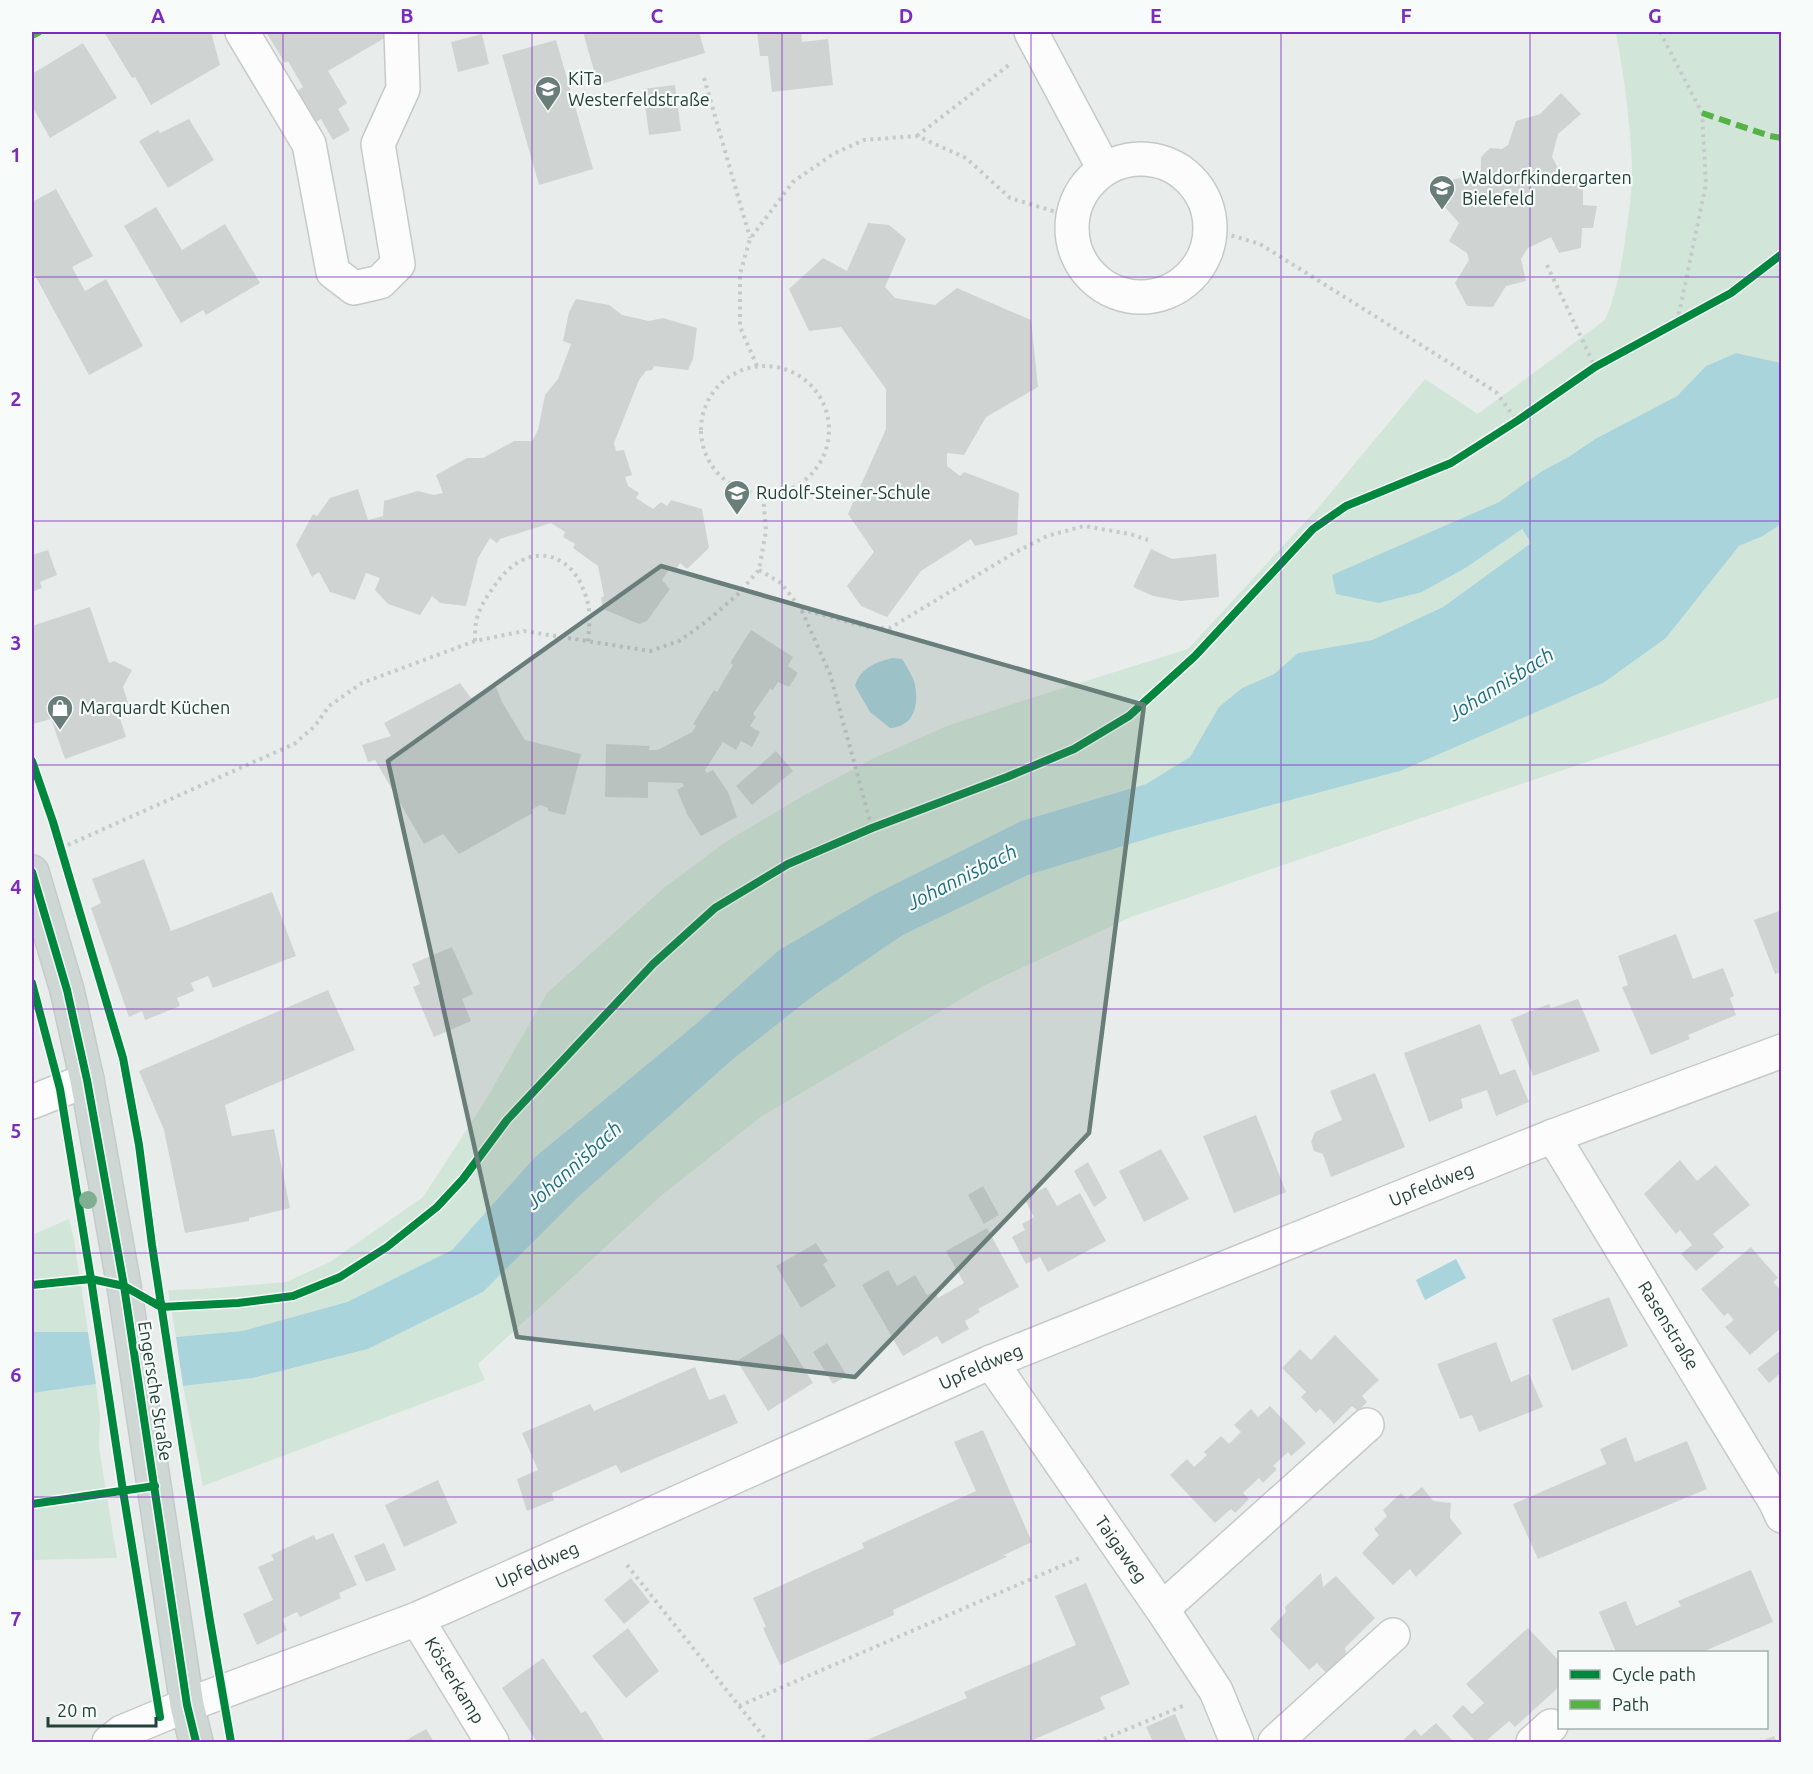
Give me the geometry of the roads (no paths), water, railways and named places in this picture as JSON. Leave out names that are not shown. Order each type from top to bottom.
[{"type":"main road","name":"Engersche Straße","points":[[32,872],[67,990],[87,1080],[123,1286],[187,1705],[196,1743]]},
{"type":"street","points":[[242,32],[309,144],[333,272],[354,288],[380,282],[398,264],[378,144],[404,89],[401,32]]},
{"type":"street","points":[[1036,36],[1104,169]]},
{"type":"street","points":[[1134,158],[1165,162],[1189,178],[1200,193],[1205,201],[1210,229],[1207,249],[1197,268],[1183,282],[1165,292],[1145,297],[1125,295],[1106,287],[1090,274],[1079,257],[1073,238],[1073,217],[1078,198],[1089,182],[1104,169],[1134,158]]},
{"type":"street","name":"Upfeldweg","points":[[110,1743],[122,1732],[187,1705],[417,1619],[991,1362],[1552,1136],[1782,1050]]},
{"type":"street","points":[[32,1102],[87,1080]]},
{"type":"street","name":"Rasenstraße","points":[[1552,1136],[1782,1516]]},
{"type":"street","name":"Taigaweg","points":[[991,1362],[1216,1691],[1238,1743]]},
{"type":"street","points":[[1162,1609],[1366,1425]]},
{"type":"street","name":"Kösterkamp","points":[[417,1619],[492,1743]]},
{"type":"street","points":[[1275,1743],[1393,1635]]},
{"type":"water","name":"Johannisbach","points":[[1736,353],[1781,363],[1781,524],[1763,536],[1739,546],[1666,638],[1603,683],[1400,771],[1163,834],[1028,875],[903,935],[813,996],[732,1060],[576,1199],[483,1292],[368,1349],[253,1378],[183,1386],[176,1337],[242,1331],[347,1302],[452,1250],[535,1157],[696,1024],[779,950],[875,894],[1021,821],[1146,784],[1190,757],[1219,707],[1242,688],[1274,674],[1298,653],[1372,640],[1443,607],[1531,543],[1522,529],[1467,567],[1422,592],[1379,603],[1336,594],[1332,575],[1499,502],[1542,471],[1595,439],[1677,396],[1706,366]]},
{"type":"water","points":[[893,658],[902,659],[910,672],[915,685],[916,700],[910,719],[905,724],[890,728],[870,712],[855,686],[865,670]]},
{"type":"water","points":[[1456,1259],[1466,1278],[1425,1300],[1416,1280]]},
{"type":"water","points":[[32,1332],[88,1332],[96,1384],[32,1393]]},
{"type":"place","name":"KiTa Westerfeldstraße","points":[[548,112]]},
{"type":"place","name":"Waldorfkindergarten Bielefeld","points":[[1442,211]]},
{"type":"place","name":"Rudolf-Steiner-Schule","points":[[737,516]]},
{"type":"place","name":"Marquardt Küchen","points":[[60,731]]}]
